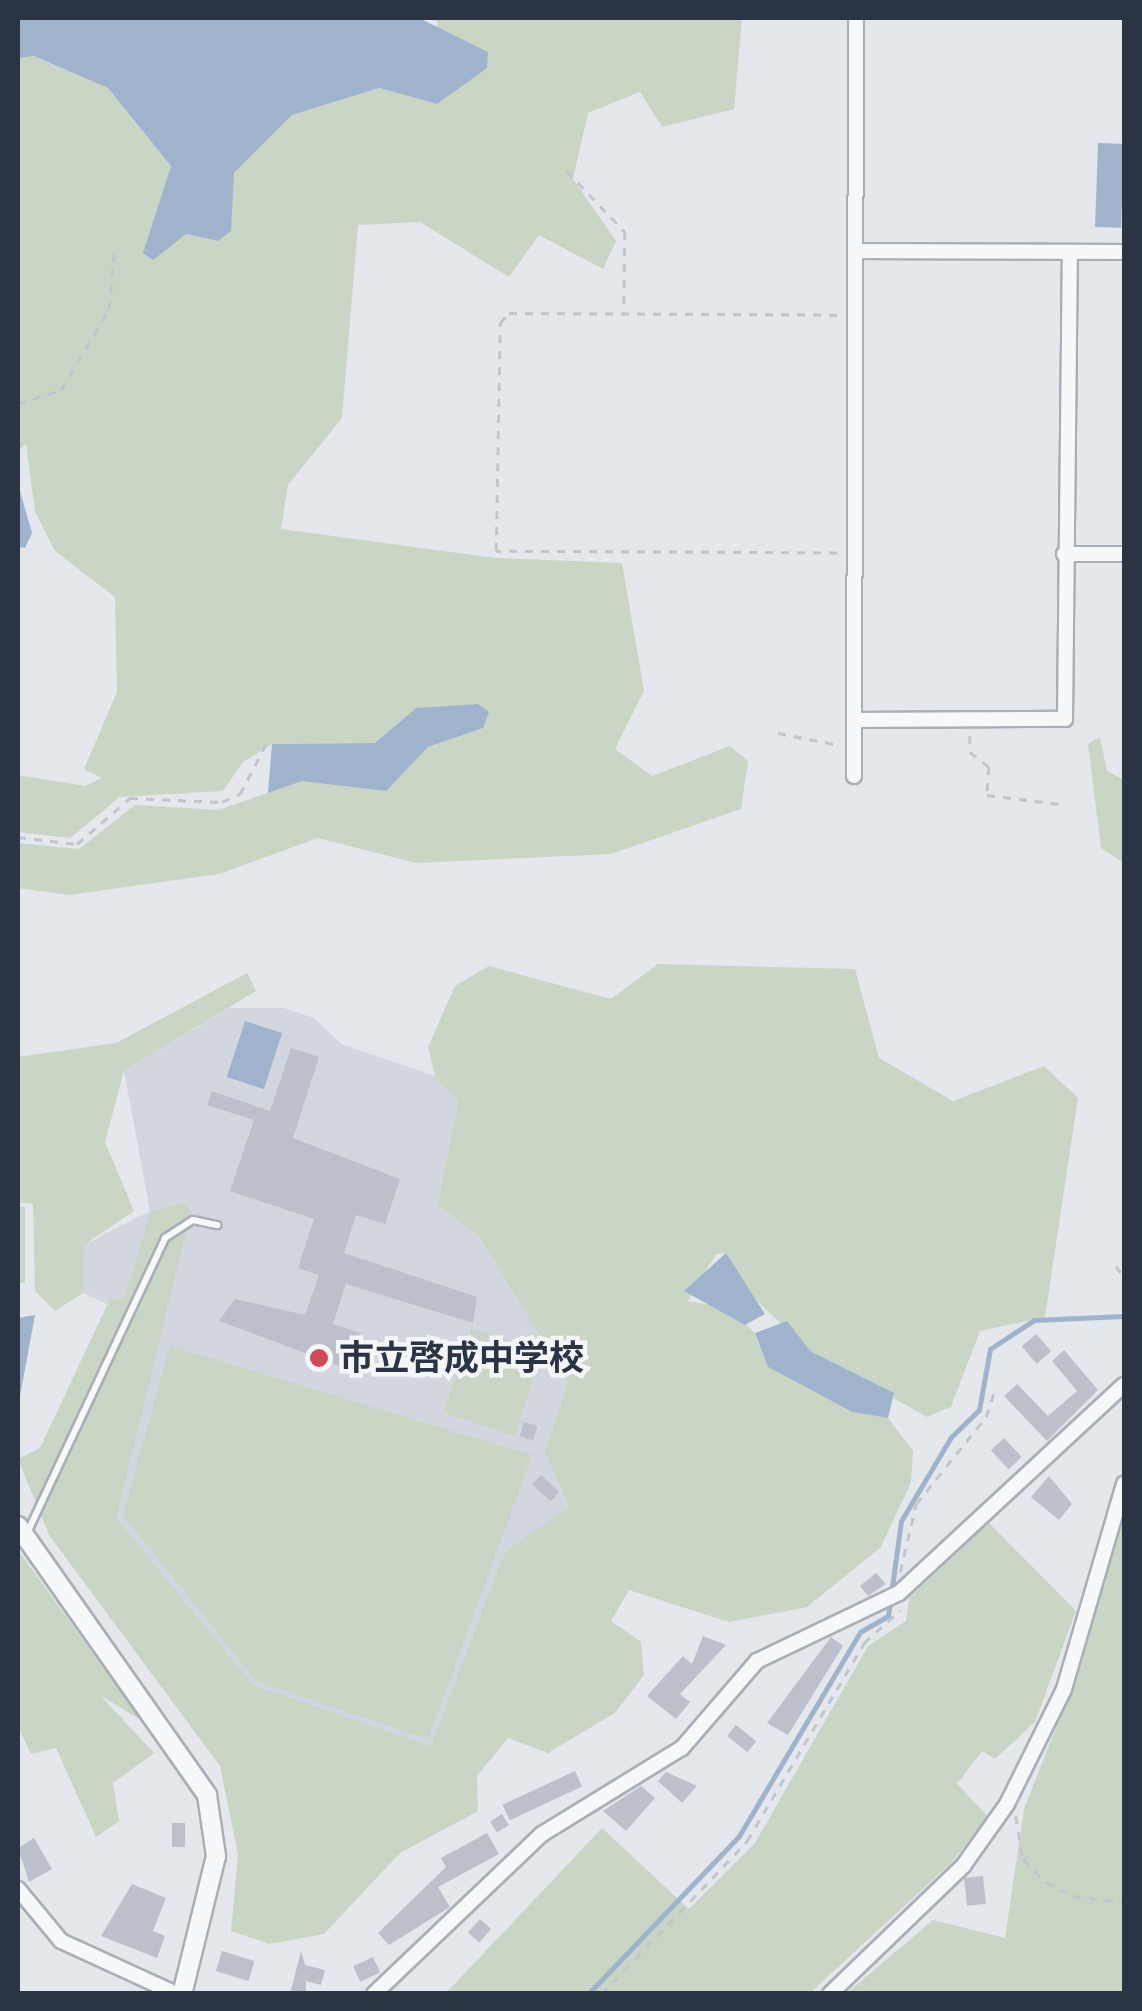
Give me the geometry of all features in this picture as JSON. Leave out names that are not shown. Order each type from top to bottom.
[{"type":"street","points":[[854,776],[856,18]]},
{"type":"street","points":[[855,251],[1124,252]]},
{"type":"street","points":[[856,720],[1065,719],[1070,252]]},
{"type":"street","points":[[1064,554],[1124,554]]},
{"type":"street","points":[[374,1994],[542,1834],[682,1748],[758,1661],[886,1603],[899,1593],[1124,1385]]},
{"type":"street","points":[[830,1994],[963,1866],[1007,1804],[1064,1689],[1124,1484]]},
{"type":"street","points":[[18,1889],[61,1941],[180,1994],[216,1856],[207,1794],[22,1532]]},
{"type":"lane","points":[[22,1532],[165,1238],[193,1220],[217,1225]]},
{"type":"path","points":[[567,171],[625,232],[624,314]]},
{"type":"path","points":[[18,404],[61,390],[109,309],[114,252]]},
{"type":"path","points":[[853,553],[496,552],[500,323],[509,314],[855,316]]},
{"type":"path","points":[[971,719],[970,752],[989,767],[987,795],[1060,804]]},
{"type":"path","points":[[778,733],[856,743]]},
{"type":"path","points":[[18,837],[76,844],[130,798],[222,802],[240,794],[270,738]]},
{"type":"path","points":[[1116,1266],[1124,1276]]},
{"type":"path","points":[[602,1994],[746,1841],[864,1643],[900,1613],[899,1593],[916,1504],[986,1416],[994,1393]]},
{"type":"path","points":[[1007,1804],[1022,1859],[1046,1882],[1073,1896],[1124,1902]]},
{"type":"shaded area","name":"市立啓成中学校","points":[[229,1008],[284,1008],[314,1018],[341,1044],[435,1076],[458,1102],[437,1205],[478,1235],[568,1382],[545,1452],[569,1509],[505,1551],[431,1747],[253,1685],[60,1517],[112,1306],[83,1293],[84,1245],[150,1211],[124,1071]]},
{"type":"green space","points":[[419,18],[742,18],[734,109],[662,127],[640,92],[588,113],[573,179],[616,241],[603,269],[539,235],[509,277],[420,222],[358,225],[342,418],[288,485],[281,529],[495,558],[622,563],[644,691],[615,749],[652,776],[730,746],[748,761],[741,809],[611,854],[416,863],[318,838],[219,874],[69,895],[18,888],[18,843],[79,849],[135,805],[218,810],[302,781],[393,777],[428,747],[483,728],[416,708],[375,743],[272,744],[243,762],[223,791],[120,797],[70,838],[18,832],[18,775],[85,786],[102,778],[84,769],[117,692],[115,597],[55,551],[35,511],[26,444],[18,451],[18,58],[34,56],[108,88],[171,166],[144,252],[186,234],[218,241],[234,173],[292,115],[379,88],[437,104],[437,21]]},
{"type":"green space","points":[[1100,737],[1107,771],[1124,780],[1124,863],[1101,848],[1088,744]]},
{"type":"green space","points":[[658,964],[855,969],[879,1058],[953,1101],[1044,1066],[1078,1098],[1045,1317],[980,1331],[951,1407],[927,1417],[810,1351],[739,1284],[726,1253],[716,1254],[688,1301],[726,1308],[755,1333],[768,1367],[852,1412],[888,1418],[913,1451],[911,1482],[881,1547],[807,1607],[729,1622],[629,1590],[611,1621],[641,1642],[644,1675],[615,1713],[548,1753],[508,1738],[477,1776],[478,1811],[400,1853],[324,1934],[269,1944],[231,1931],[238,1854],[220,1766],[49,1535],[18,1459],[40,1448],[110,1299],[124,1300],[151,1211],[184,1202],[191,1210],[116,1518],[253,1685],[431,1746],[505,1551],[569,1508],[545,1452],[568,1382],[478,1235],[437,1205],[458,1102],[435,1076],[428,1047],[455,986],[489,966],[611,999]]},
{"type":"green space","points":[[247,973],[256,991],[124,1071],[105,1142],[134,1211],[84,1245],[83,1293],[55,1311],[35,1291],[33,1204],[18,1202],[18,1057],[116,1043]]},
{"type":"green space","points":[[18,1207],[25,1207],[25,1283],[18,1283]]},
{"type":"green space","points":[[471,1328],[542,1351],[515,1436],[443,1413]]},
{"type":"green space","points":[[170,1346],[532,1455],[428,1739],[256,1681],[123,1515]]},
{"type":"green space","points":[[1124,1508],[1124,1993],[847,1993],[933,1920],[1005,1938],[1024,1809],[1072,1687]]},
{"type":"green space","points":[[989,1523],[1076,1611],[1035,1722],[995,1759],[982,1751],[957,1784],[988,1816],[952,1862],[810,1993],[446,1993],[602,1828],[689,1909],[755,1843],[868,1646],[906,1621],[909,1598]]},
{"type":"green space","points":[[18,1550],[142,1721],[100,1695],[154,1753],[113,1783],[119,1821],[96,1837],[56,1748],[31,1754],[18,1727]]},
{"type":"water","points":[[18,18],[419,18],[488,52],[487,68],[437,104],[379,88],[292,115],[234,173],[231,231],[218,241],[186,234],[153,260],[143,253],[171,166],[108,88],[34,56],[18,58]]},
{"type":"water","points":[[1098,143],[1124,144],[1121,228],[1095,227]]},
{"type":"water","points":[[18,484],[32,533],[25,548],[18,547]]},
{"type":"water","points":[[478,704],[489,712],[483,728],[428,747],[386,791],[302,781],[268,793],[272,744],[375,743],[416,708]]},
{"type":"water","points":[[245,1021],[282,1033],[264,1089],[227,1077]]},
{"type":"water","points":[[726,1253],[765,1314],[745,1325],[684,1291]]},
{"type":"water","points":[[35,1315],[18,1407],[18,1318]]},
{"type":"water","points":[[787,1321],[810,1351],[894,1393],[888,1418],[852,1412],[768,1367],[755,1333]]},
{"type":"building","points":[[291,1048],[319,1057],[293,1138],[400,1179],[385,1224],[356,1215],[344,1253],[477,1297],[473,1323],[346,1284],[333,1324],[360,1333],[348,1369],[219,1321],[235,1299],[305,1315],[319,1275],[298,1268],[314,1219],[230,1191],[254,1120],[207,1105],[212,1091],[270,1111]]},
{"type":"building","points":[[1036,1334],[1051,1351],[1037,1364],[1022,1346]]},
{"type":"building","points":[[1064,1350],[1098,1390],[1047,1441],[1004,1396],[1017,1384],[1048,1416],[1077,1391],[1052,1361]]},
{"type":"building","points":[[524,1422],[537,1426],[533,1440],[520,1436]]},
{"type":"building","points":[[1004,1438],[1022,1457],[1009,1469],[991,1450]]},
{"type":"building","points":[[541,1475],[559,1492],[550,1502],[532,1485]]},
{"type":"building","points":[[1049,1476],[1072,1504],[1059,1520],[1031,1497]]},
{"type":"building","points":[[876,1573],[886,1584],[868,1596],[860,1586]]},
{"type":"building","points":[[703,1636],[726,1645],[680,1694],[690,1702],[676,1719],[647,1696],[683,1656],[692,1664]]},
{"type":"building","points":[[831,1637],[843,1646],[788,1735],[767,1723]]},
{"type":"building","points":[[736,1725],[756,1741],[747,1752],[727,1736]]},
{"type":"building","points":[[575,1771],[582,1786],[510,1820],[502,1805]]},
{"type":"building","points":[[666,1772],[697,1786],[682,1803],[658,1781]]},
{"type":"building","points":[[641,1786],[655,1798],[626,1831],[603,1811]]},
{"type":"building","points":[[502,1814],[509,1825],[497,1832],[490,1821]]},
{"type":"building","points":[[172,1823],[185,1823],[185,1847],[172,1847]]},
{"type":"building","points":[[487,1833],[499,1854],[438,1887],[450,1907],[389,1945],[378,1933],[446,1867],[441,1858]]},
{"type":"building","points":[[34,1838],[52,1869],[29,1882],[18,1848]]},
{"type":"building","points":[[983,1876],[986,1904],[967,1906],[964,1878]]},
{"type":"building","points":[[132,1884],[166,1898],[153,1931],[165,1936],[157,1958],[101,1936]]},
{"type":"building","points":[[480,1919],[491,1929],[479,1942],[468,1932]]},
{"type":"building","points":[[222,1951],[255,1961],[248,1981],[216,1971]]},
{"type":"building","points":[[301,1951],[305,1965],[325,1970],[321,1985],[306,1981],[306,1994],[290,1994]]},
{"type":"building","points":[[373,1957],[380,1972],[360,1982],[353,1966]]},
{"type":"waterway","points":[[588,1994],[739,1836],[860,1632],[888,1616],[901,1521],[951,1437],[979,1410],[990,1349],[1034,1320],[1124,1316]]},
{"type":"place","name":"市立啓成中学校","points":[[319,1358]]}]
